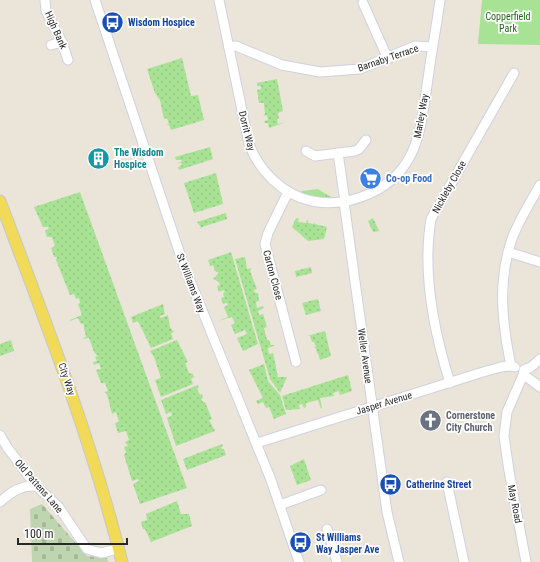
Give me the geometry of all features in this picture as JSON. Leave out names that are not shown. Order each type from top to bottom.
[{"type":"main road","name":"City Way","points":[[0,200],[57,349],[84,431],[122,562]]},
{"type":"street","name":"High Bank","points":[[46,0],[46,11],[48,17],[62,42],[68,60]]},
{"type":"street","name":"St Williams Way","points":[[95,0],[183,263],[257,443],[299,562]]},
{"type":"street","name":"Dorrit Way","points":[[219,0],[251,149],[259,165],[268,176],[288,192],[304,199],[317,202],[345,202]]},
{"type":"street","name":"Marley Way","points":[[345,202],[365,196],[386,185],[408,161],[420,131],[440,0]]},
{"type":"street","points":[[363,3],[388,59]]},
{"type":"street","points":[[51,45],[62,42]]},
{"type":"street","name":"Barnaby Terrace","points":[[229,47],[236,46],[268,60],[314,72],[354,70],[388,59],[415,46],[434,43]]},
{"type":"street","name":"Nickleby Close","points":[[450,383],[441,353],[431,307],[428,238],[431,219],[514,74]]},
{"type":"street","points":[[306,151],[315,156],[358,150],[366,140]]},
{"type":"street","name":"Weller Avenue","points":[[338,153],[386,510],[399,562]]},
{"type":"street","points":[[540,184],[514,235],[508,252],[503,273],[502,309],[511,366],[524,372],[540,387]]},
{"type":"street","name":"Carton Close","points":[[288,192],[268,233],[265,244],[296,362]]},
{"type":"street","points":[[508,252],[540,262]]},
{"type":"street","points":[[524,372],[540,359]]},
{"type":"street","name":"Jasper Avenue","points":[[257,443],[499,367],[511,366]]},
{"type":"street","name":"May Road","points":[[524,372],[507,412],[504,430],[505,446],[526,562]]},
{"type":"street","name":"Old Pattens Lane","points":[[0,435],[7,447],[36,486],[58,506],[87,549],[101,553],[118,549]]},
{"type":"street","points":[[447,482],[464,562]]},
{"type":"street","points":[[0,502],[13,491],[27,485],[36,486]]},
{"type":"street","points":[[280,505],[321,490]]},
{"type":"street","points":[[327,529],[336,562]]},
{"type":"green space","name":"Copperfield Park","points":[[482,0],[540,0],[540,45],[478,44]]},
{"type":"green space","points":[[182,58],[191,96],[198,95],[204,120],[171,130],[169,125],[166,125],[169,124],[167,118],[164,119],[160,100],[155,93],[147,69]]},
{"type":"green space","points":[[277,79],[283,111],[278,113],[278,124],[286,122],[269,128],[268,123],[265,123],[264,121],[268,120],[267,115],[263,116],[265,114],[264,103],[259,103],[257,90],[261,89],[261,86],[257,86],[257,83]]},
{"type":"green space","points":[[210,147],[213,159],[179,170],[178,167],[182,165],[181,163],[177,163],[181,162],[182,160],[176,160],[175,157]]},
{"type":"green space","points":[[216,173],[223,204],[194,213],[184,183]]},
{"type":"green space","points":[[318,189],[334,199],[316,198],[300,193],[302,191]]},
{"type":"green space","points":[[80,192],[187,488],[140,504],[133,484],[139,481],[138,479],[132,481],[124,455],[126,452],[124,447],[128,446],[125,442],[129,440],[126,431],[118,433],[115,423],[119,422],[116,412],[112,414],[107,394],[104,392],[108,391],[105,383],[101,383],[96,370],[101,369],[99,363],[94,365],[93,362],[97,361],[95,357],[98,356],[94,352],[89,338],[82,339],[86,337],[83,323],[81,324],[78,318],[70,321],[82,315],[78,304],[80,303],[79,298],[76,299],[74,294],[70,295],[56,260],[57,257],[54,257],[51,248],[55,246],[52,237],[47,237],[45,231],[49,227],[43,227],[34,207]]},
{"type":"green space","points":[[226,213],[227,219],[199,228],[201,227],[197,222]]},
{"type":"green space","points":[[296,218],[299,219],[298,222],[306,223],[308,220],[308,223],[314,224],[315,222],[315,224],[327,227],[324,239],[308,241],[292,227]]},
{"type":"green space","points":[[373,218],[379,231],[373,232],[368,221]]},
{"type":"green space","points":[[231,252],[258,344],[243,351],[237,338],[247,334],[245,330],[235,334],[231,325],[235,323],[232,317],[218,321],[228,317],[224,307],[228,305],[227,303],[223,304],[221,298],[224,297],[224,290],[219,292],[217,286],[220,285],[219,282],[213,279],[219,273],[215,271],[213,265],[210,266],[208,260]]},
{"type":"green space","points":[[245,257],[247,269],[252,268],[250,271],[257,289],[254,290],[255,293],[258,293],[259,301],[256,302],[257,308],[263,306],[264,308],[258,311],[259,315],[263,314],[267,327],[264,328],[267,340],[269,340],[271,345],[274,345],[268,348],[269,354],[273,353],[278,377],[287,377],[280,393],[270,379],[235,259]]},
{"type":"green space","points":[[311,267],[312,273],[296,277],[295,271]]},
{"type":"green space","points":[[318,299],[321,311],[306,315],[302,303]]},
{"type":"green space","points":[[163,304],[165,314],[160,316],[161,318],[168,315],[170,327],[174,332],[171,333],[173,339],[151,348],[138,321],[133,323],[131,317]]},
{"type":"green space","points":[[325,331],[331,356],[320,360],[318,353],[314,354],[317,353],[316,348],[313,348],[316,347],[314,342],[312,342],[310,336],[307,336]]},
{"type":"green space","points":[[11,340],[14,351],[0,356],[0,344]]},
{"type":"green space","points":[[177,340],[188,362],[185,363],[189,373],[193,374],[194,377],[191,379],[193,384],[161,397],[155,380],[161,378],[154,357],[150,351]]},
{"type":"green space","points":[[264,364],[268,381],[280,395],[286,414],[274,419],[269,407],[266,408],[263,402],[258,404],[256,401],[263,398],[249,370]]},
{"type":"green space","points":[[348,375],[352,391],[340,395],[339,391],[333,393],[334,396],[320,398],[321,409],[318,400],[306,403],[306,407],[304,408],[302,404],[299,405],[300,409],[286,410],[282,396]]},
{"type":"green space","points":[[198,385],[199,387],[197,389],[200,395],[202,394],[203,398],[201,399],[205,402],[212,419],[209,420],[215,431],[176,446],[167,418],[172,415],[171,412],[166,414],[161,400]]},
{"type":"green space","points":[[222,444],[223,446],[221,447],[224,449],[226,455],[187,470],[183,459]]},
{"type":"green space","points":[[304,459],[311,480],[297,485],[290,466]]},
{"type":"green space","points":[[177,501],[181,514],[189,514],[192,526],[151,542],[145,529],[143,529],[141,522],[147,520],[146,514]]},
{"type":"green space","points":[[42,504],[87,556],[107,558],[108,562],[32,562],[30,509]]},
{"type":"place","name":"Wisdom Hospice","points":[[113,22]]},
{"type":"place","name":"The Wisdom Hospice","points":[[98,158]]},
{"type":"place","name":"Co-op Food","points":[[371,178]]},
{"type":"place","name":"Cornerstone City Church","points":[[430,421]]},
{"type":"place","name":"Catherine Street","points":[[391,484]]},
{"type":"place","name":"St Williams Way Jasper Ave","points":[[301,543]]}]
